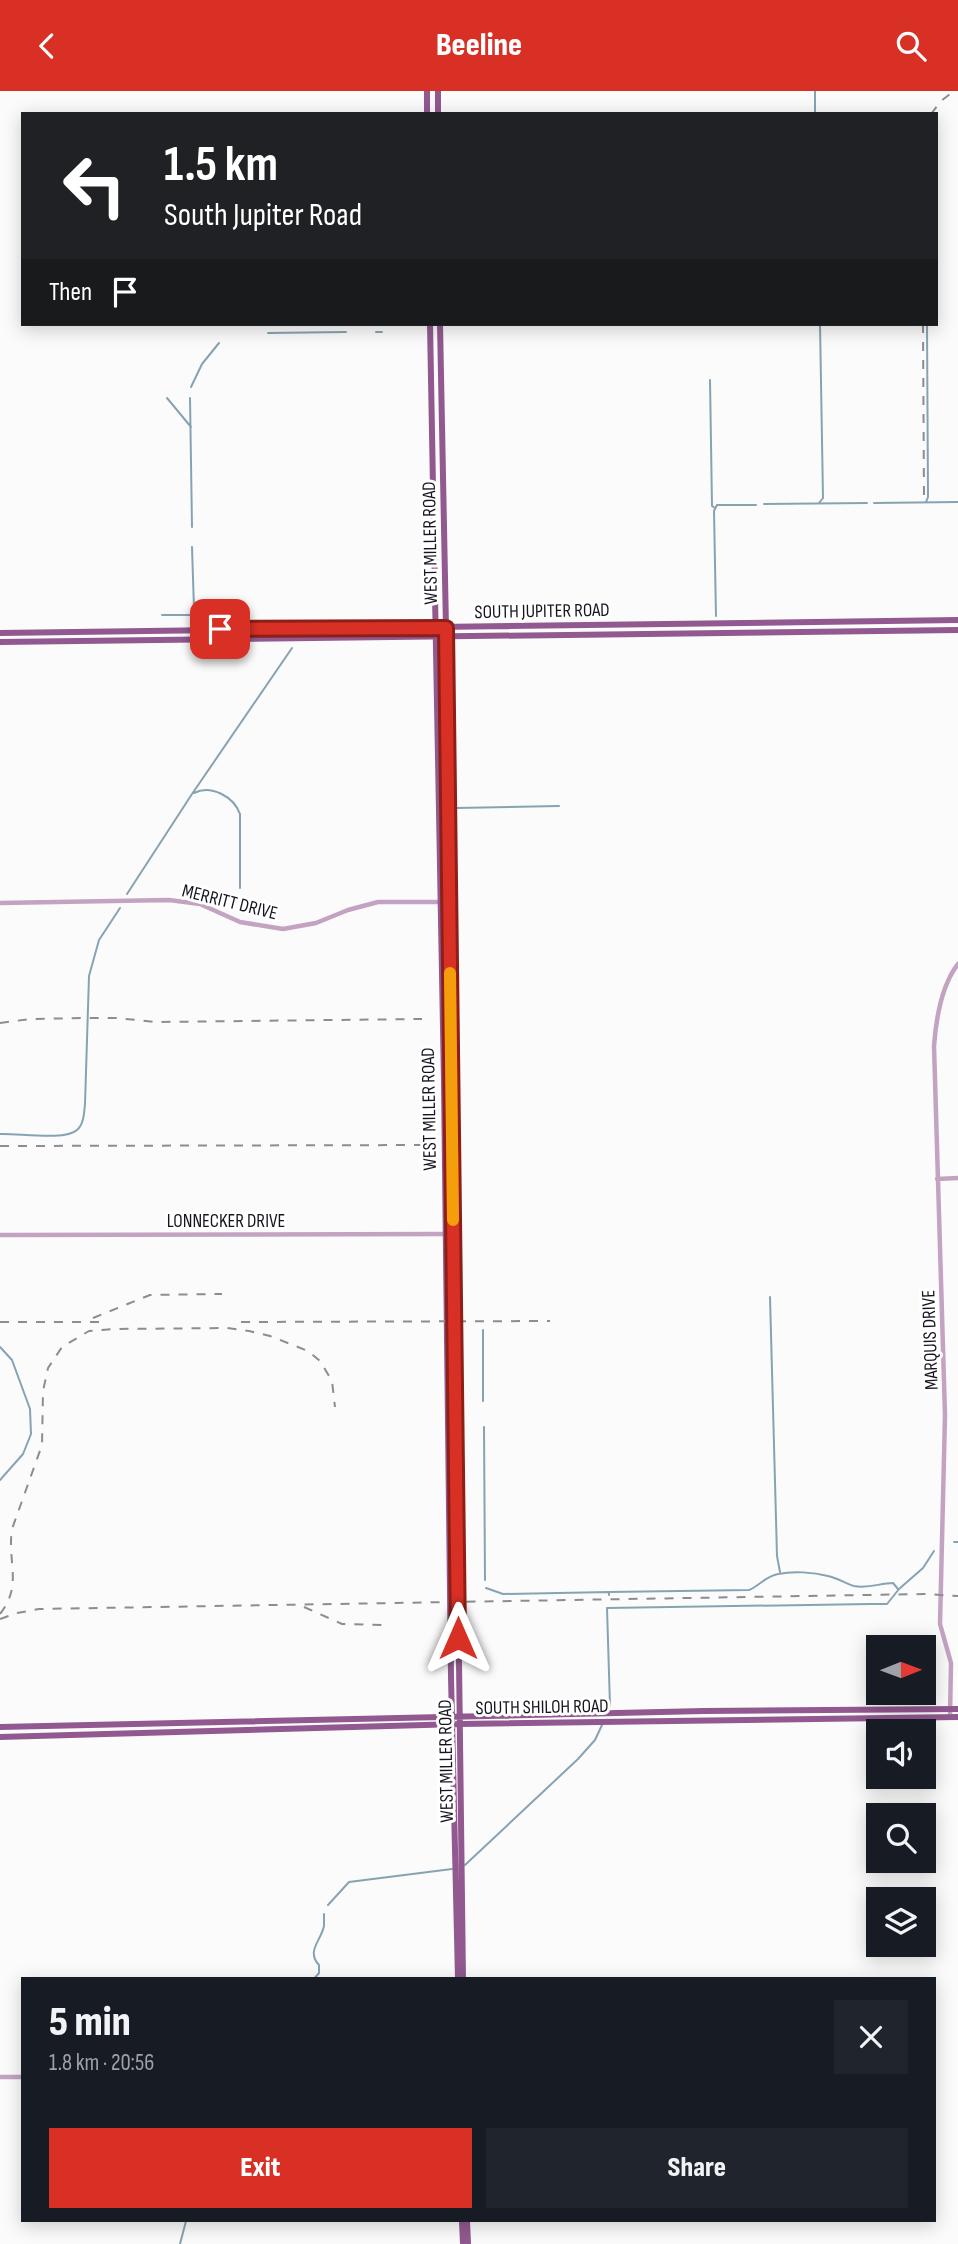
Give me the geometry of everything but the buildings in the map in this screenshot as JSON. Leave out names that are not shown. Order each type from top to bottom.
[{"type":"main road","points":[[427,91],[428,112]]},
{"type":"main road","points":[[438,91],[438,112]]},
{"type":"main road","name":"WEST MILLER ROAD","points":[[430,326],[445,902]]},
{"type":"main road","name":"WEST MILLER ROAD","points":[[440,326],[446,628],[445,902],[450,1601],[461,1977]]},
{"type":"main road","points":[[435,511],[444,511]]},
{"type":"main road","name":"SOUTH JUPITER ROAD","points":[[0,633],[958,620]]},
{"type":"main road","points":[[814,632],[815,622]]},
{"type":"main road","points":[[704,623],[705,634]]},
{"type":"main road","points":[[151,630],[151,640]]},
{"type":"main road","name":"SOUTH JUPITER ROAD","points":[[0,642],[958,630]]},
{"type":"main road","name":"WEST MILLER ROAD","points":[[449,1234],[460,1720],[461,1977]]},
{"type":"main road","name":"SOUTH SHILOH ROAD","points":[[460,1720],[704,1711],[954,1709]]},
{"type":"main road","name":"SOUTH SHILOH ROAD","points":[[0,1727],[452,1720],[954,1717]]},
{"type":"main road","name":"SOUTH SHILOH ROAD","points":[[0,1737],[452,1720]]},
{"type":"main road","points":[[465,2222],[465,2244]]},
{"type":"street","name":"MERRITT DRIVE","points":[[0,903],[119,903],[169,900],[192,902],[240,922],[283,929],[316,923],[378,902],[445,902]]},
{"type":"street","name":"MARQUIS DRIVE","points":[[954,1717],[951,1663],[940,1624],[945,1411],[934,1086],[936,1028],[947,982],[958,964]]},
{"type":"street","points":[[937,1179],[958,1178]]},
{"type":"street","name":"LONNECKER DRIVE","points":[[0,1235],[449,1234]]},
{"type":"street","points":[[0,2077],[21,2077]]},
{"type":"waterway","points":[[815,91],[815,112]]},
{"type":"waterway","points":[[819,503],[823,498],[820,326]]},
{"type":"waterway","points":[[926,502],[927,326]]},
{"type":"waterway","points":[[268,333],[346,332]]},
{"type":"waterway","points":[[376,332],[382,332]]},
{"type":"waterway","points":[[191,387],[202,364],[219,343]]},
{"type":"waterway","points":[[710,380],[712,506],[715,508]]},
{"type":"waterway","points":[[167,398],[191,427]]},
{"type":"waterway","points":[[190,398],[192,527]]},
{"type":"waterway","points":[[874,503],[958,502]]},
{"type":"waterway","points":[[764,504],[867,503]]},
{"type":"waterway","points":[[716,616],[714,511],[717,505],[756,505]]},
{"type":"waterway","points":[[192,547],[194,609],[200,614],[213,615]]},
{"type":"waterway","points":[[162,615],[199,615]]},
{"type":"waterway","points":[[127,894],[292,648]]},
{"type":"waterway","points":[[194,793],[208,790],[221,794],[233,802],[240,814],[240,888]]},
{"type":"waterway","points":[[456,808],[559,806]]},
{"type":"waterway","points":[[0,1134],[62,1135],[77,1130],[81,1125],[85,1104],[89,976],[99,940],[120,908]]},
{"type":"waterway","points":[[770,1297],[777,1556],[780,1572]]},
{"type":"waterway","points":[[483,1330],[483,1401]]},
{"type":"waterway","points":[[0,1347],[12,1360],[30,1409],[31,1434],[23,1454],[0,1480]]},
{"type":"waterway","points":[[484,1427],[485,1580]]},
{"type":"waterway","points":[[610,1706],[607,1608],[887,1604],[899,1589],[923,1568],[934,1551]]},
{"type":"waterway","points":[[609,1592],[749,1590],[774,1575],[796,1572],[835,1578],[859,1587],[893,1583],[898,1589]]},
{"type":"waterway","points":[[486,1588],[503,1594],[609,1592],[609,1595]]},
{"type":"waterway","points":[[465,1865],[578,1759],[595,1740],[602,1725]]},
{"type":"waterway","points":[[328,1905],[349,1882],[452,1869]]},
{"type":"waterway","points":[[316,1977],[319,1973],[319,1965],[315,1960],[314,1950],[324,1926],[324,1914]]},
{"type":"waterway","points":[[180,2244],[186,2222]]},
{"type":"railway","points":[[933,112],[954,91]]},
{"type":"railway","points":[[923,326],[924,500]]},
{"type":"railway","points":[[0,1023],[30,1019],[86,1018],[156,1022],[422,1019]]},
{"type":"railway","points":[[0,1146],[433,1145]]},
{"type":"railway","points":[[93,1318],[150,1295],[222,1294]]},
{"type":"railway","points":[[241,1322],[550,1321]]},
{"type":"railway","points":[[0,1322],[105,1322]]},
{"type":"railway","points":[[0,1614],[7,1603],[13,1583],[12,1529],[42,1445],[43,1391],[48,1368],[62,1347],[89,1331],[227,1328],[249,1331],[308,1351],[320,1361],[332,1381],[335,1407]]},
{"type":"railway","points":[[0,1619],[39,1609],[924,1594],[958,1596]]},
{"type":"railway","points":[[304,1607],[342,1624],[384,1625]]},
{"type":"slow traffic","points":[[450,973],[453,1220]]},
{"type":"route","points":[[220,629],[446,628],[458,1638]]}]
